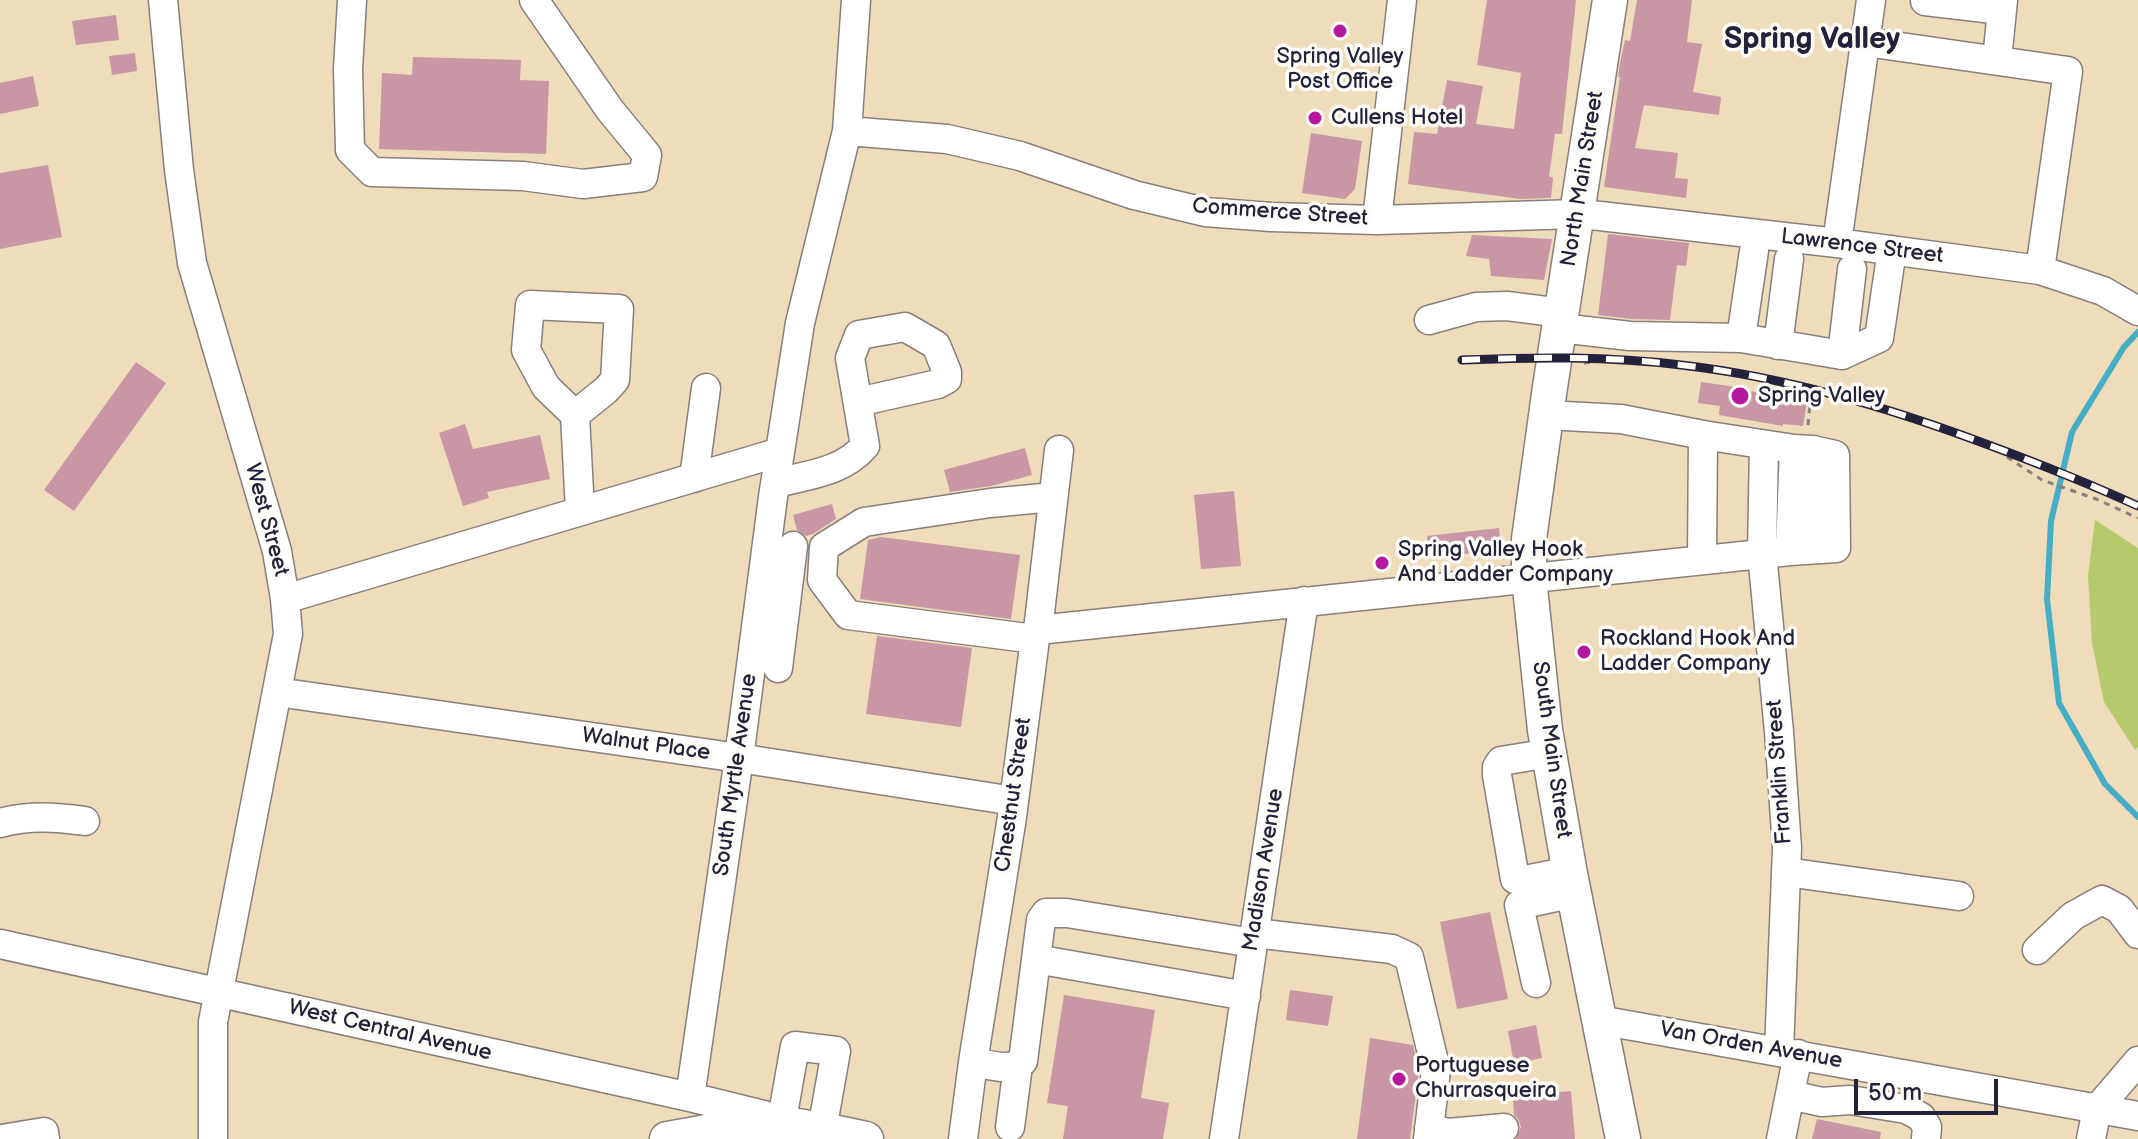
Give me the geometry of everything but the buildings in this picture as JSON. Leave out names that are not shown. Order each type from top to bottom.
[{"type":"main road","name":"North Main Street","points":[[1560,360],[1610,0]]},
{"type":"main road","name":"South Main Street","points":[[1560,360],[1529,539],[1529,578],[1550,753],[1623,1139]]},
{"type":"main road","points":[[667,1139],[711,1136],[780,1124],[866,1139]]},
{"type":"street","name":"West Street","points":[[163,0],[179,170],[192,263],[277,551],[288,634],[212,1033],[213,1139]]},
{"type":"street","points":[[352,0],[348,69],[350,150],[372,172],[523,176],[583,184],[643,177],[647,155],[610,110],[534,0]]},
{"type":"street","name":"South Myrtle Avenue","points":[[690,1097],[739,758],[780,545],[776,483],[800,323],[847,131],[856,0]]},
{"type":"street","points":[[1377,220],[1402,0]]},
{"type":"street","points":[[1837,243],[1871,0]]},
{"type":"street","points":[[1925,1],[2002,5],[1997,60]]},
{"type":"street","points":[[1866,42],[2068,71],[2040,270]]},
{"type":"street","name":"Commerce Street","points":[[847,131],[961,142],[1020,156],[1134,195],[1205,212],[1377,220],[1578,214]]},
{"type":"street","name":"Lawrence Street","points":[[1578,214],[2040,270],[2103,291],[2138,311]]},
{"type":"street","points":[[1560,360],[1630,336],[1741,338],[1842,355],[1879,338],[1892,250]]},
{"type":"street","points":[[1741,338],[1754,251]]},
{"type":"street","points":[[1778,345],[1789,259]]},
{"type":"street","points":[[1842,355],[1852,269]]},
{"type":"street","points":[[824,547],[822,580],[848,615],[1036,635],[1304,601],[1836,548],[1835,455],[1805,444],[1764,446],[1621,419],[1507,306],[1476,307],[1429,320]]},
{"type":"street","points":[[694,478],[706,388]]},
{"type":"street","points":[[776,483],[834,469],[855,458],[865,446],[858,402]]},
{"type":"street","points":[[575,415],[580,511]]},
{"type":"street","points":[[1702,560],[1703,435]]},
{"type":"street","points":[[1788,551],[1805,444]]},
{"type":"street","name":"Franklin Street","points":[[1764,446],[1788,551],[1779,732],[1787,848],[1790,1095],[1781,1139]]},
{"type":"street","name":"Chestnut Street","points":[[963,1139],[1014,801],[1059,450]]},
{"type":"street","points":[[285,599],[780,452]]},
{"type":"street","points":[[778,668],[780,545],[824,547],[864,522],[1053,497]]},
{"type":"street","name":"Madison Avenue","points":[[1224,1139],[1304,601]]},
{"type":"street","name":"Walnut Place","points":[[277,692],[1014,801]]},
{"type":"street","points":[[1550,753],[1501,761],[1497,767],[1507,835],[1515,879],[1572,882]]},
{"type":"street","points":[[0,823],[52,816],[85,821]]},
{"type":"street","points":[[1786,872],[1959,896]]},
{"type":"street","points":[[1536,983],[1519,905],[1572,882]]},
{"type":"street","points":[[2037,950],[2073,916],[2102,900],[2119,909],[2138,934]]},
{"type":"street","points":[[1010,1127],[1018,1066],[1023,1061],[1041,920],[1046,913],[1067,913],[1254,938],[1392,949],[1409,957],[1436,1070],[1429,1133],[1504,1128]]},
{"type":"street","name":"West Central Avenue","points":[[0,944],[690,1097],[764,1115],[780,1124]]},
{"type":"street","points":[[1036,959],[1246,996]]},
{"type":"street","name":"Van Orden Avenue","points":[[1599,1020],[2138,1116]]},
{"type":"street","points":[[780,1124],[795,1046],[836,1051],[822,1130]]},
{"type":"street","points":[[2091,1139],[2097,1109],[2138,1061]]},
{"type":"street","points":[[973,1062],[1018,1066]]},
{"type":"street","points":[[1790,1095],[1822,1102],[1850,1100],[1906,1109],[1921,1117],[1927,1127],[1926,1139]]},
{"type":"street","points":[[2,1139],[44,1132],[45,1139]]},
{"type":"path","points":[[1560,360],[1591,362]]},
{"type":"path","points":[[1805,444],[1811,393]]},
{"type":"path","points":[[2007,457],[2042,480],[2138,518]]},
{"type":"green space","points":[[2095,520],[2138,548],[2138,747],[2135,750],[2104,702],[2092,643],[2088,575]]},
{"type":"waterway","points":[[2138,332],[2124,347],[2072,432],[2051,521],[2047,599],[2059,703],[2105,784],[2138,817]]},
{"type":"railway","points":[[1462,360],[1626,360],[1759,377],[1836,395],[1949,430],[2138,506]]},
{"type":"place","name":"Spring Valley Post Office","points":[[1340,31]]},
{"type":"place","name":"Cullens Hotel","points":[[1315,118]]},
{"type":"place","name":"Spring Valley","points":[[1740,396]]},
{"type":"place","name":"Spring Valley Hook And Ladder Company","points":[[1382,563]]},
{"type":"place","name":"Rockland Hook And Ladder Company","points":[[1584,652]]},
{"type":"place","name":"Portuguese Churrasqueira","points":[[1399,1079]]},
{"type":"district","name":"Spring Valley","points":[[1812,40]]}]
